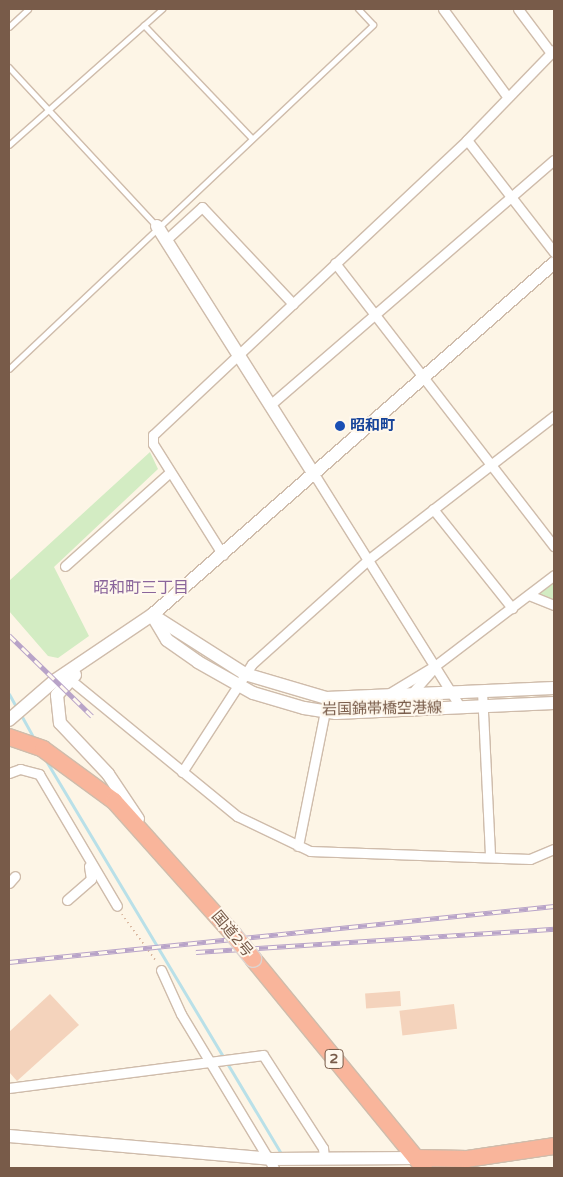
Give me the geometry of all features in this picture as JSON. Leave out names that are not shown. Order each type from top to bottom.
[{"type":"highway","name":"国道2号","points":[[16,739],[57,758],[114,801],[149,837],[233,934],[420,1163]]},
{"type":"highway","points":[[420,1163],[467,1159],[554,1146]]},
{"type":"main road","points":[[157,226],[168,238],[239,356],[314,474]]},
{"type":"main road","points":[[10,719],[152,615],[554,263]]},
{"type":"main road","name":"岩国錦帯橋空港線","points":[[152,615],[245,674],[326,698],[384,698],[454,692],[554,688]]},
{"type":"main road","name":"岩国錦帯橋空港線","points":[[152,615],[167,640],[239,687],[326,712],[396,712],[554,703]]},
{"type":"main road","points":[[67,676],[57,695],[60,723],[108,774],[149,837]]},
{"type":"main road","points":[[9,1136],[274,1162],[324,1158],[420,1163]]},
{"type":"street","points":[[443,9],[507,96]]},
{"type":"street","points":[[223,554],[153,444],[153,435],[467,140],[507,96],[553,51],[518,9]]},
{"type":"street","points":[[467,140],[554,252]]},
{"type":"street","points":[[270,405],[554,160]]},
{"type":"street","points":[[168,238],[202,206],[292,304]]},
{"type":"street","points":[[335,263],[421,380],[554,546]]},
{"type":"street","points":[[182,772],[239,687],[245,674],[369,559],[554,416]]},
{"type":"street","points":[[65,566],[170,472]]},
{"type":"street","points":[[314,474],[454,692],[460,707]]},
{"type":"street","points":[[433,509],[512,608]]},
{"type":"street","points":[[384,698],[436,665],[554,575]]},
{"type":"street","points":[[529,595],[554,605]]},
{"type":"street","points":[[396,712],[414,695],[436,665]]},
{"type":"street","points":[[67,676],[237,816],[298,846],[332,852],[530,859],[554,849]]},
{"type":"street","points":[[482,691],[490,857]]},
{"type":"street","points":[[298,846],[326,712],[326,698]]},
{"type":"street","points":[[9,773],[20,769],[39,774],[117,906]]},
{"type":"street","points":[[67,900],[91,879],[84,850]]},
{"type":"street","points":[[161,970],[181,1014],[217,1061],[274,1162]]},
{"type":"street","points":[[9,1088],[217,1061],[267,1057],[323,1148],[324,1158]]},
{"type":"lane","points":[[9,27],[28,9]]},
{"type":"lane","points":[[9,145],[162,9]]},
{"type":"lane","points":[[9,369],[251,137],[373,25],[358,9]]},
{"type":"lane","points":[[144,26],[251,137]]},
{"type":"lane","points":[[9,67],[157,226]]},
{"type":"path","points":[[117,906],[161,970]]},
{"type":"green space","points":[[150,452],[158,469],[54,567],[89,636],[58,658],[48,656],[9,611],[9,581]]},
{"type":"green space","points":[[554,575],[554,605],[531,593]]},
{"type":"building","points":[[400,991],[401,1006],[366,1008],[365,993]]},
{"type":"building","points":[[50,994],[79,1025],[17,1081],[9,1072],[9,1032]]},
{"type":"building","points":[[454,1004],[457,1029],[402,1036],[399,1011]]},
{"type":"waterway","points":[[9,694],[18,710]]},
{"type":"waterway","points":[[21,715],[35,740]]},
{"type":"waterway","points":[[45,759],[282,1155]]},
{"type":"railway","points":[[9,635],[92,716]]},
{"type":"railway","points":[[9,962],[554,906]]},
{"type":"railway","points":[[196,952],[554,929]]},
{"type":"place","name":"昭和町","points":[[340,426]]},
{"type":"district","name":"昭和町三丁目","points":[[141,588]]}]
